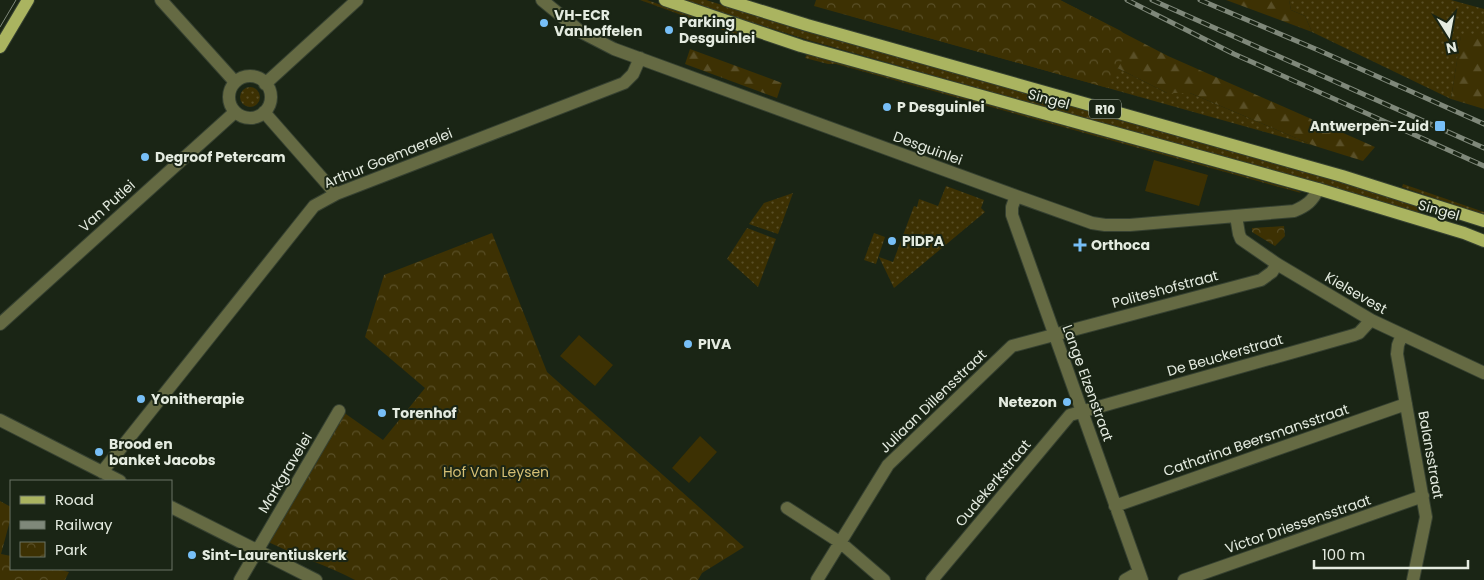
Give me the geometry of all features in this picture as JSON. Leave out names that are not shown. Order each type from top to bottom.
[{"type":"main road","points":[[0,47],[28,0]]},
{"type":"main road","name":"Singel","points":[[665,0],[801,46],[1318,189],[1464,233],[1484,241]]},
{"type":"main road","name":"Singel","points":[[726,0],[807,25],[1342,176],[1484,220]]},
{"type":"street","points":[[161,0],[235,82]]},
{"type":"street","points":[[265,84],[357,0]]},
{"type":"street","name":"Desguinlei","points":[[542,0],[581,32],[614,49],[1080,219],[1105,225],[1130,225],[1294,210],[1302,208],[1313,200],[1318,189]]},
{"type":"street","name":"Arthur Goemaerelei","points":[[102,472],[314,206],[336,194],[624,82],[633,74],[640,58]]},
{"type":"street","points":[[254,77],[265,84],[270,95],[268,107],[264,112],[252,118],[246,118],[235,112],[231,106],[229,93],[235,82],[241,78],[254,77]]},
{"type":"street","name":"Van Putlei","points":[[0,324],[235,112]]},
{"type":"street","points":[[264,112],[336,194]]},
{"type":"street","name":"Lange Elzenstraat","points":[[1016,196],[1012,215],[1140,576]]},
{"type":"street","name":"Kielsevest","points":[[1236,216],[1241,239],[1277,264],[1371,320],[1484,372]]},
{"type":"street","name":"Politeshofstraat","points":[[1054,334],[1260,280],[1272,272],[1277,264]]},
{"type":"street","name":"De Beuckerstraat","points":[[1082,411],[1354,335],[1359,333],[1371,320]]},
{"type":"street","name":"Juliaan Dillensstraat","points":[[817,580],[888,465],[1012,346],[1054,334]]},
{"type":"street","name":"Balansstraat","points":[[1402,335],[1397,354],[1423,496],[1426,524],[1413,580]]},
{"type":"street","name":"Catharina Beersmansstraat","points":[[1115,506],[1406,404]]},
{"type":"street","name":"Markgravelei","points":[[240,580],[339,411]]},
{"type":"street","name":"Oudekerkstraat","points":[[932,580],[1070,415],[1082,411]]},
{"type":"street","points":[[0,420],[118,480]]},
{"type":"street","name":"Victor Driessensstraat","points":[[1184,580],[1423,496]]},
{"type":"street","points":[[172,508],[316,580]]},
{"type":"street","points":[[787,508],[841,543],[884,580]]},
{"type":"street","points":[[1125,580],[1140,576]]},
{"type":"green space","points":[[640,0],[647,0],[738,32],[753,41],[752,43],[731,33]]},
{"type":"green space","points":[[681,0],[706,0],[810,32],[1340,182],[1442,214],[1414,212],[808,40]]},
{"type":"green space","points":[[816,0],[1060,0],[1121,31],[1130,41],[1108,88],[814,6]]},
{"type":"green space","points":[[866,0],[982,0],[1167,93],[1190,93],[1315,146],[851,16]]},
{"type":"green space","points":[[982,0],[1060,0],[1168,56],[1375,147],[1363,161],[1315,146],[1190,93],[1167,93]]},
{"type":"green space","points":[[1226,0],[1289,0],[1291,10],[1305,16],[1312,32]]},
{"type":"green space","points":[[1289,0],[1451,0],[1484,9],[1484,35],[1461,36],[1451,99],[1312,32],[1305,16],[1291,10]]},
{"type":"green space","points":[[1461,35],[1484,35],[1484,109],[1451,99]]},
{"type":"green space","points":[[690,49],[782,83],[777,98],[685,64]]},
{"type":"green space","points":[[807,54],[1301,193],[836,64],[828,64],[805,58]]},
{"type":"green space","points":[[250,87],[257,90],[260,97],[257,104],[250,107],[243,104],[240,97],[243,90]]},
{"type":"green space","points":[[1154,160],[1208,175],[1199,206],[1145,191]]},
{"type":"green space","points":[[1403,184],[1484,212],[1484,215],[1402,187]]},
{"type":"green space","points":[[946,186],[984,200],[981,208],[985,212],[894,288],[879,257],[893,262],[914,206],[917,207],[919,199],[938,206]]},
{"type":"green space","points":[[793,193],[778,234],[749,224],[764,203]]},
{"type":"green space","points":[[1284,226],[1285,236],[1275,246],[1252,232],[1252,228]]},
{"type":"green space","points":[[747,228],[776,239],[758,287],[727,259]]},
{"type":"green space","name":"Hof Van Leysen","points":[[492,233],[547,372],[744,547],[702,573],[698,580],[355,580],[266,541],[343,412],[383,440],[425,388],[365,337],[384,275]]},
{"type":"green space","points":[[874,233],[885,237],[876,264],[864,260]]},
{"type":"green space","points":[[579,335],[613,365],[595,386],[560,356]]},
{"type":"green space","points":[[700,436],[717,452],[689,483],[672,468]]},
{"type":"green space","points":[[0,501],[10,506],[10,521],[1,554],[10,556],[10,570],[62,570],[69,572],[65,580],[0,580]]},
{"type":"tram line","points":[[0,27],[16,0]]},
{"type":"railway","points":[[1127,0],[1234,54],[1484,166]]},
{"type":"railway","points":[[1152,0],[1484,148]]},
{"type":"railway","points":[[1200,0],[1484,124]]},
{"type":"place","name":"VH-ECR Vanhoffelen","points":[[544,23]]},
{"type":"place","name":"Parking Desguinlei","points":[[669,30]]},
{"type":"place","name":"P Desguinlei","points":[[887,107]]},
{"type":"place","name":"Antwerpen-Zuid","points":[[1440,126]]},
{"type":"place","name":"Degroof Petercam","points":[[145,157]]},
{"type":"place","name":"PIDPA","points":[[892,241]]},
{"type":"place","name":"Orthoca","points":[[1080,245]]},
{"type":"place","name":"PIVA","points":[[688,344]]},
{"type":"place","name":"Yonitherapie","points":[[141,399]]},
{"type":"place","name":"Netezon","points":[[1067,402]]},
{"type":"place","name":"Torenhof","points":[[382,413]]},
{"type":"place","name":"Brood en banket Jacobs","points":[[99,452]]},
{"type":"place","name":"Sint-Laurentiuskerk","points":[[192,555]]}]
